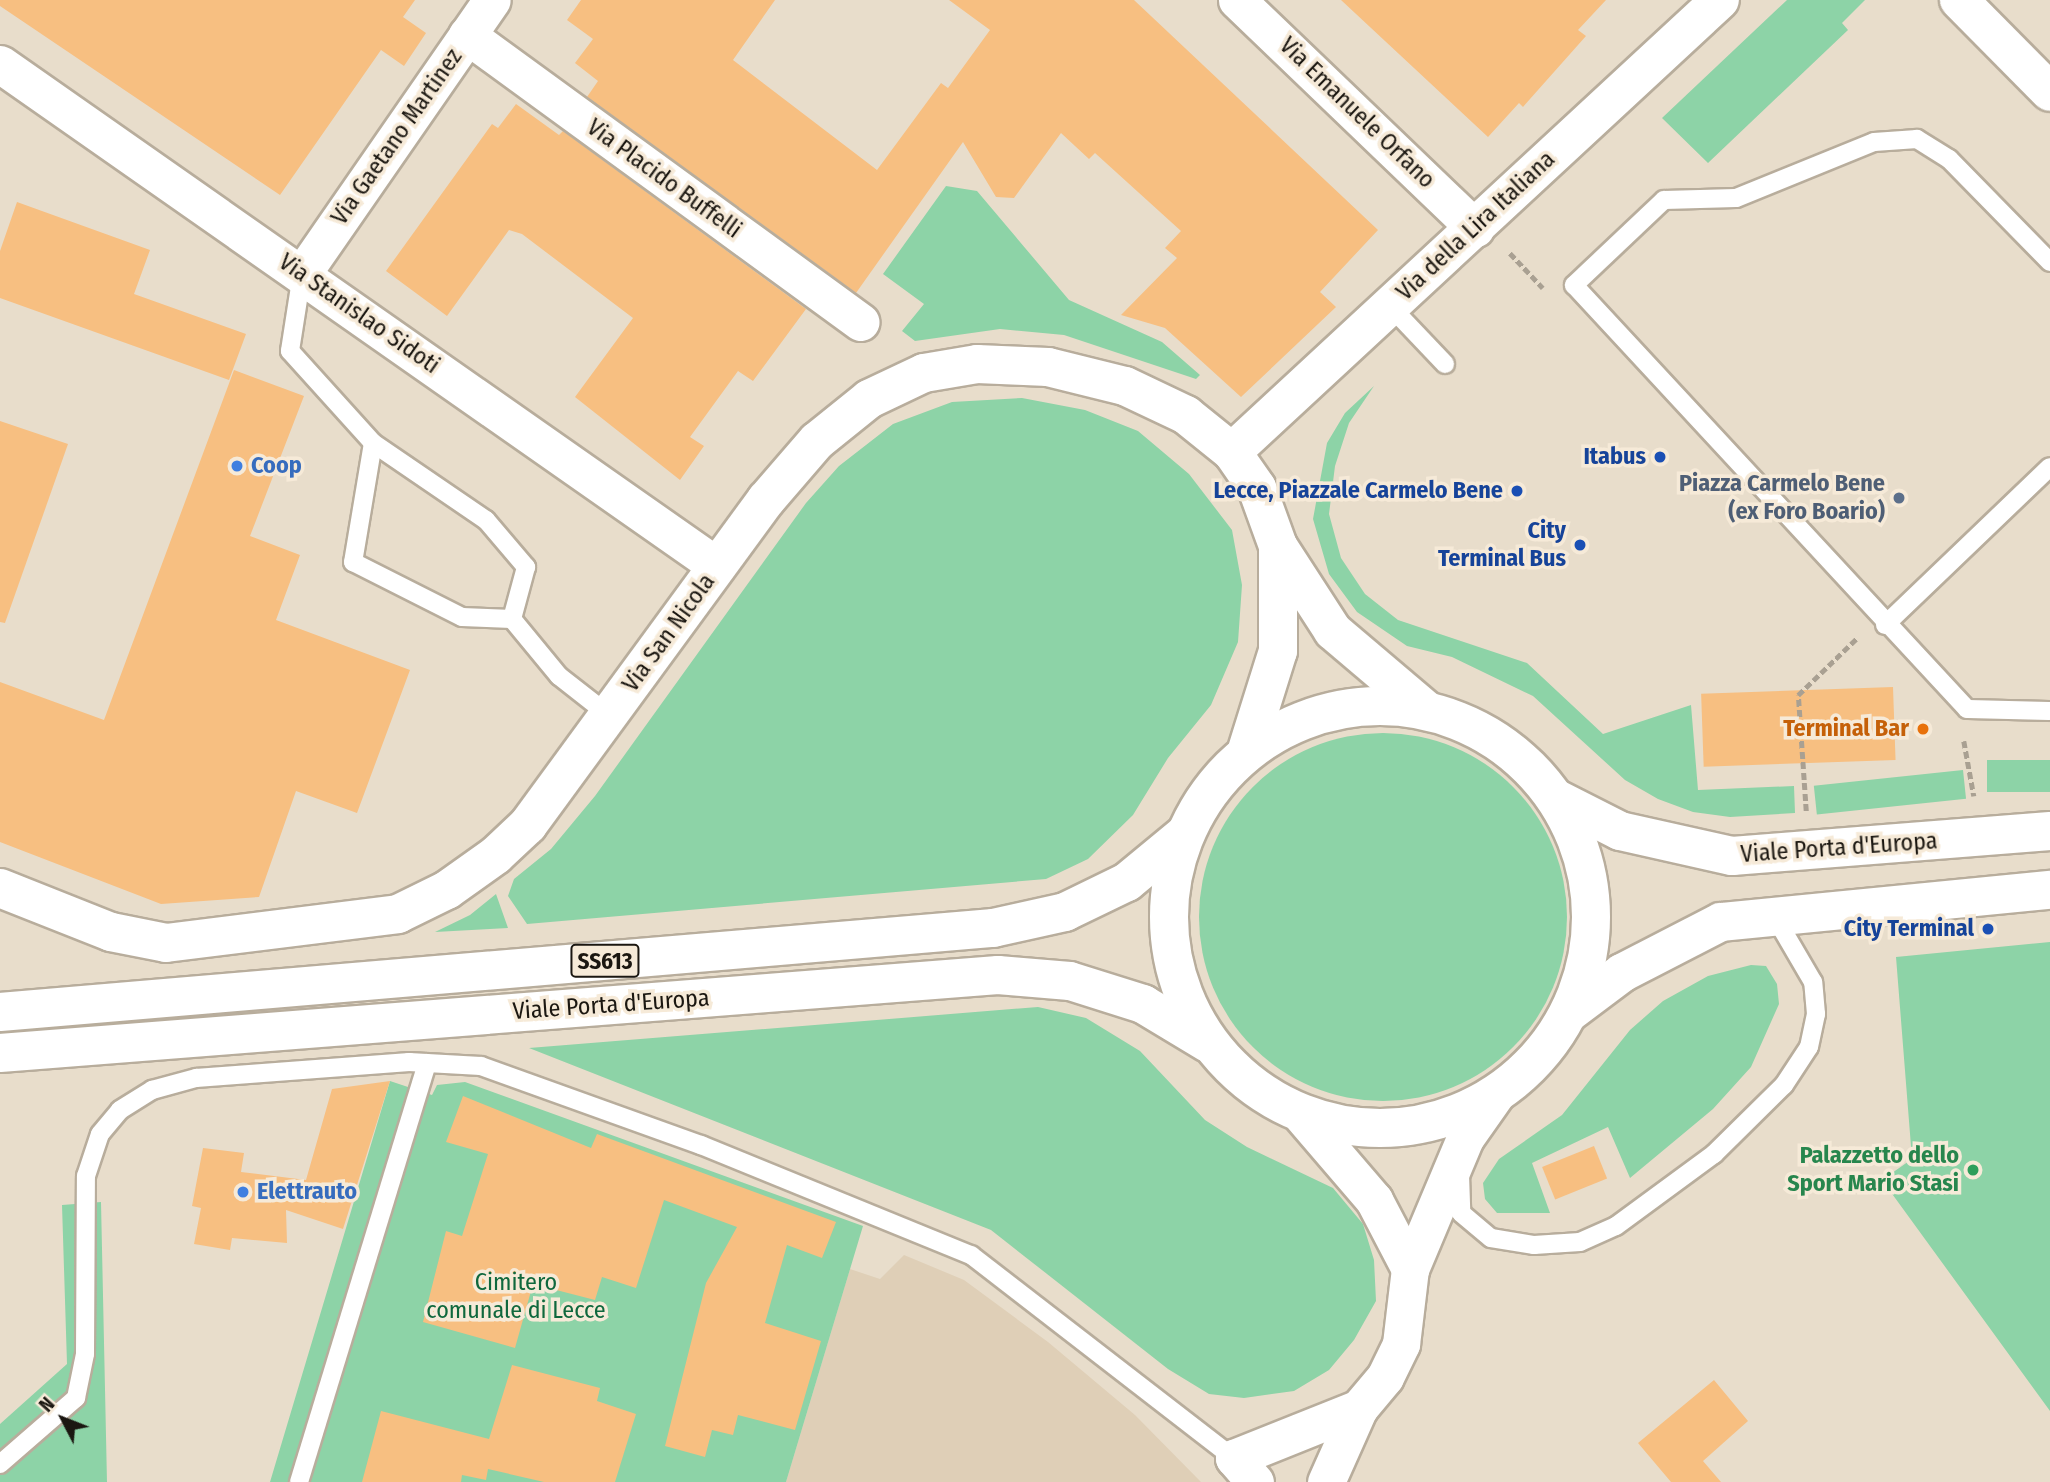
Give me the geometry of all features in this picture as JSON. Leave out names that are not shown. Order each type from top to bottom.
[{"type":"main road","name":"Via della Lira Italiana","points":[[1232,452],[1720,0]]},
{"type":"main road","points":[[1959,0],[2050,92]]},
{"type":"main road","name":"Via San Nicola","points":[[0,888],[111,932],[166,943],[398,914],[447,890],[496,855],[528,825],[718,566],[817,441],[869,399],[923,373],[977,364],[1048,367],[1125,386],[1186,415],[1232,452],[1257,488],[1278,546],[1333,631],[1426,710]]},
{"type":"main road","name":"Via San Nicola","points":[[1246,753],[1278,651],[1278,546]]},
{"type":"main road","name":"Viale Porta d'Europa","points":[[0,1053],[998,975],[1070,981],[1143,1004],[1208,1043],[1259,1093],[1303,1116],[1364,1130],[1431,1124],[1496,1094],[1541,1056],[1570,1012],[1591,932],[1590,892],[1582,853],[1555,797],[1507,747],[1468,724],[1426,710],[1356,706],[1295,722],[1246,753],[1215,783],[1185,834],[1168,899],[1174,972],[1208,1043]]},
{"type":"main road","name":"Viale Porta d'Europa","points":[[1555,797],[1620,831],[1732,856],[2050,831]]},
{"type":"main road","name":"Viale Porta d'Europa","points":[[0,1012],[993,928],[1065,912],[1127,881],[1185,834]]},
{"type":"main road","name":"Viale Porta d'Europa","points":[[1570,1012],[1675,943],[1721,922],[2050,890]]},
{"type":"street","name":"Via Gaetano Martinez","points":[[303,274],[492,0]]},
{"type":"street","name":"Via Emanuele Orfano","points":[[1237,0],[1475,228]]},
{"type":"street","name":"Via Placido Buffelli","points":[[467,35],[860,322]]},
{"type":"street","name":"Via Stanislao Sidoti","points":[[0,64],[718,566]]},
{"type":"street","points":[[1326,1482],[1359,1408],[1385,1377],[1401,1344],[1410,1269],[1465,1138],[1496,1094]]},
{"type":"street","points":[[1303,1116],[1374,1200],[1410,1269]]},
{"type":"street","points":[[1245,1470],[1359,1408]]},
{"type":"lane","points":[[2050,261],[1949,159],[1917,139],[1874,142],[1736,198],[1664,200],[1574,285],[1885,625],[1967,709],[2050,711]]},
{"type":"lane","points":[[303,274],[290,351],[373,443],[486,520],[526,567],[512,618]]},
{"type":"lane","points":[[1390,306],[1444,364]]},
{"type":"lane","points":[[373,443],[353,562],[462,617],[512,618],[559,676],[609,715]]},
{"type":"lane","points":[[1885,625],[2050,467]]},
{"type":"lane","points":[[1465,1138],[1461,1213],[1491,1238],[1534,1245],[1580,1242],[1616,1226],[1714,1154],[1784,1085],[1809,1046],[1816,1014],[1813,982],[1775,917]]},
{"type":"lane","points":[[299,1482],[427,1063]]},
{"type":"lane","points":[[0,1464],[76,1398],[85,1354],[86,1176],[100,1134],[120,1110],[152,1090],[196,1078],[427,1063],[481,1066],[713,1150],[971,1255],[1245,1470]]},
{"type":"path","points":[[1806,818],[1798,695],[1863,632]]},
{"type":"shaded area","points":[[904,1255],[964,1280],[1048,1342],[1135,1415],[1201,1482],[786,1482],[850,1269],[880,1279]]},
{"type":"green space","points":[[1787,0],[1865,0],[1842,23],[1848,30],[1708,163],[1662,118]]},
{"type":"green space","points":[[946,186],[977,191],[1069,300],[1162,342],[1200,375],[1196,379],[1064,335],[1000,329],[915,341],[902,331],[924,304],[883,274]]},
{"type":"green space","points":[[1374,386],[1349,423],[1335,466],[1329,514],[1341,558],[1365,594],[1398,620],[1527,663],[1603,734],[1691,705],[1698,790],[1794,786],[1795,813],[1730,817],[1693,812],[1658,799],[1625,780],[1533,696],[1452,657],[1407,646],[1357,612],[1329,574],[1313,519],[1327,443],[1345,413]]},
{"type":"green space","points":[[1022,398],[1085,410],[1138,431],[1189,474],[1232,530],[1242,585],[1238,642],[1211,705],[1168,758],[1133,815],[1088,859],[1046,879],[527,924],[508,896],[514,879],[551,849],[595,796],[806,503],[839,466],[893,424],[952,402]]},
{"type":"green space","points":[[1383,733],[1419,736],[1453,747],[1485,764],[1513,787],[1536,815],[1553,847],[1564,881],[1567,917],[1564,953],[1553,987],[1536,1019],[1513,1047],[1485,1070],[1453,1087],[1419,1098],[1383,1101],[1347,1098],[1313,1087],[1281,1070],[1253,1047],[1230,1019],[1213,987],[1202,953],[1199,917],[1202,881],[1213,847],[1230,815],[1253,787],[1281,764],[1313,747],[1347,736]]},
{"type":"green space","points":[[1987,760],[2050,760],[2050,792],[1987,792]]},
{"type":"green space","points":[[1963,770],[1966,799],[1817,815],[1814,786]]},
{"type":"green space","points":[[496,894],[508,928],[435,932],[470,915]]},
{"type":"green space","name":"Palazzetto dello Sport Mario Stasi","points":[[2050,942],[2050,1411],[1882,1180],[1912,1159],[1896,957]]},
{"type":"green space","points":[[1751,965],[1766,966],[1777,984],[1779,1004],[1751,1067],[1713,1109],[1630,1178],[1608,1127],[1532,1163],[1550,1213],[1497,1213],[1485,1199],[1483,1183],[1499,1159],[1562,1115],[1630,1030],[1663,1001],[1708,976]]},
{"type":"green space","points":[[1038,1007],[1086,1018],[1140,1051],[1205,1120],[1247,1147],[1333,1188],[1363,1224],[1374,1260],[1376,1301],[1354,1340],[1329,1370],[1294,1391],[1244,1398],[1209,1394],[1168,1369],[991,1230],[529,1048]]},
{"type":"green space","name":"Cimitero comunale di Lecce","points":[[390,1081],[432,1095],[437,1085],[465,1082],[863,1226],[786,1482],[270,1482]]},
{"type":"green space","points":[[101,1202],[107,1482],[0,1482],[0,1424],[67,1364],[62,1205]]},
{"type":"building","points":[[0,0],[415,0],[403,17],[426,33],[404,66],[381,50],[280,195],[0,6]]},
{"type":"building","points":[[581,0],[775,0],[733,60],[877,170],[941,83],[948,88],[990,30],[949,0],[1134,0],[1378,230],[1320,292],[1336,307],[1241,397],[1165,328],[1121,315],[1177,258],[1165,248],[1181,231],[1095,153],[1089,159],[1061,133],[1014,198],[996,197],[963,142],[856,293],[587,97],[598,81],[575,63],[593,39],[567,20]]},
{"type":"building","points":[[1341,0],[1606,0],[1578,30],[1586,36],[1523,107],[1519,103],[1488,137]]},
{"type":"building","points":[[516,104],[559,135],[563,131],[806,309],[753,381],[738,371],[690,437],[704,446],[680,480],[575,397],[633,318],[522,234],[509,230],[447,316],[386,271],[492,124],[498,128]]},
{"type":"building","points":[[17,202],[150,250],[134,294],[246,334],[229,380],[0,298],[0,251]]},
{"type":"building","points":[[234,370],[304,396],[250,536],[300,555],[276,620],[410,670],[357,813],[296,791],[259,897],[161,904],[0,842],[0,682],[104,720]]},
{"type":"building","points":[[0,421],[68,444],[5,623],[0,622]]},
{"type":"building","points":[[1893,687],[1896,760],[1704,767],[1701,694]]},
{"type":"building","points":[[390,1081],[343,1229],[286,1210],[287,1243],[232,1238],[230,1250],[194,1244],[201,1208],[192,1206],[203,1148],[244,1153],[241,1172],[306,1180],[332,1089]]},
{"type":"building","points":[[463,1096],[591,1148],[597,1134],[836,1222],[822,1258],[787,1245],[765,1323],[821,1341],[795,1430],[738,1415],[733,1435],[712,1430],[705,1457],[665,1446],[706,1283],[737,1227],[664,1200],[636,1288],[602,1277],[595,1300],[533,1284],[515,1348],[423,1322],[446,1231],[462,1236],[488,1154],[446,1142]]},
{"type":"building","points":[[1594,1146],[1607,1178],[1555,1199],[1542,1167]]},
{"type":"building","points":[[512,1365],[600,1388],[597,1401],[636,1414],[615,1482],[544,1482],[488,1469],[486,1480],[462,1475],[461,1482],[362,1482],[381,1411],[489,1439]]},
{"type":"building","points":[[1714,1380],[1748,1421],[1703,1461],[1721,1482],[1671,1482],[1638,1443]]},
{"type":"place","name":"Itabus","points":[[1660,457]]},
{"type":"place","name":"Coop","points":[[237,466]]},
{"type":"place","name":"Lecce, Piazzale Carmelo Bene","points":[[1517,491]]},
{"type":"place","name":"Piazza Carmelo Bene (ex Foro Boario)","points":[[1899,498]]},
{"type":"place","name":"City Terminal Bus","points":[[1580,545]]},
{"type":"place","name":"Terminal Bar","points":[[1923,729]]},
{"type":"place","name":"City Terminal","points":[[1988,929]]},
{"type":"place","name":"Palazzetto dello Sport Mario Stasi","points":[[1973,1170]]},
{"type":"place","name":"Elettrauto","points":[[243,1192]]}]
